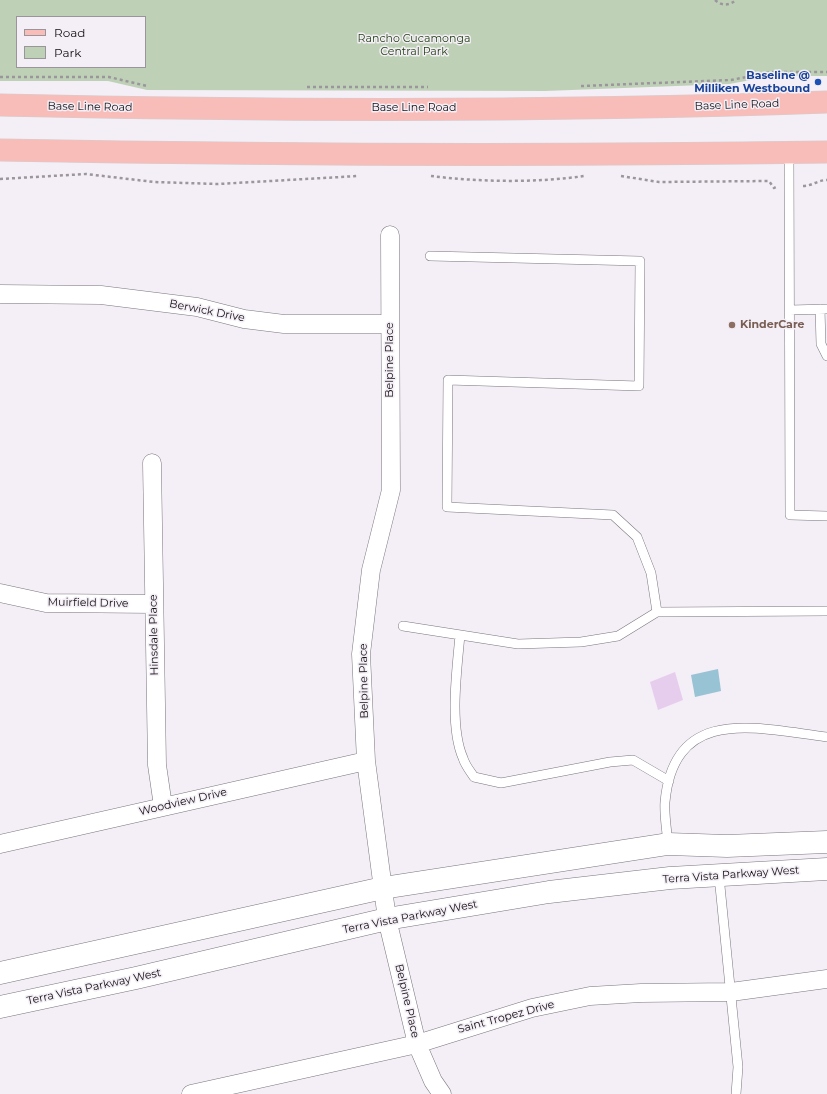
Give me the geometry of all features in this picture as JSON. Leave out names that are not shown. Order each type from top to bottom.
[{"type":"main road","name":"Base Line Road","points":[[0,105],[156,108],[458,108],[721,106],[827,102]]},
{"type":"main road","points":[[0,150],[195,154],[662,154],[827,152]]},
{"type":"street","name":"Belpine Place","points":[[390,235],[391,490],[371,570],[362,654],[366,761],[387,919],[417,1044],[433,1081],[442,1094]]},
{"type":"street","name":"Berwick Drive","points":[[0,294],[101,295],[197,307],[244,319],[284,324],[390,324]]},
{"type":"street","name":"Hinsdale Place","points":[[152,463],[157,765],[163,806]]},
{"type":"street","name":"Muirfield Drive","points":[[0,593],[46,603],[154,604]]},
{"type":"street","name":"Woodview Drive","points":[[0,844],[366,761]]},
{"type":"street","points":[[0,973],[383,888],[668,844],[727,846],[827,842]]},
{"type":"street","name":"Terra Vista Parkway West","points":[[0,1007],[136,978],[387,919],[549,892],[670,878],[827,869]]},
{"type":"street","name":"Saint Tropez Drive","points":[[191,1094],[417,1044],[532,1008],[590,996],[731,992],[827,980]]},
{"type":"lane","points":[[789,152],[790,515],[827,516]]},
{"type":"lane","points":[[430,256],[640,260],[638,386],[448,380],[448,507],[613,515],[637,537],[651,572],[657,612]]},
{"type":"lane","points":[[790,310],[823,309],[821,344],[827,356]]},
{"type":"lane","points":[[403,626],[518,644],[581,642],[618,636],[657,612],[827,611]]},
{"type":"lane","points":[[460,635],[456,693],[457,733],[462,758],[474,777],[501,783],[610,762],[633,760],[669,781]]},
{"type":"lane","points":[[668,844],[665,803],[669,781],[680,754],[701,737],[725,728],[750,727],[827,737]]},
{"type":"lane","points":[[719,876],[738,1067],[736,1094]]},
{"type":"path","points":[[715,0],[720,4],[728,5],[736,0]]},
{"type":"path","points":[[573,86],[732,80],[772,72],[827,72]]},
{"type":"path","points":[[0,77],[109,77],[151,87]]},
{"type":"path","points":[[302,87],[428,87]]},
{"type":"path","points":[[0,179],[86,174],[154,182],[218,184],[360,176]]},
{"type":"path","points":[[428,176],[453,179],[556,180],[588,175]]},
{"type":"path","points":[[618,175],[660,182],[769,181],[774,188],[808,186],[819,180],[827,180]]},
{"type":"green space","name":"Rancho Cucamonga Central Park","points":[[0,0],[827,0],[827,76],[773,76],[729,84],[545,91],[147,90],[108,81],[0,81]]},
{"type":"water","points":[[718,669],[721,691],[695,697],[691,675]]},
{"type":"building","points":[[675,672],[683,700],[658,710],[650,682]]},
{"type":"place","name":"Baseline @ Milliken Westbound","points":[[818,82]]},
{"type":"place","name":"KinderCare","points":[[732,325]]}]
